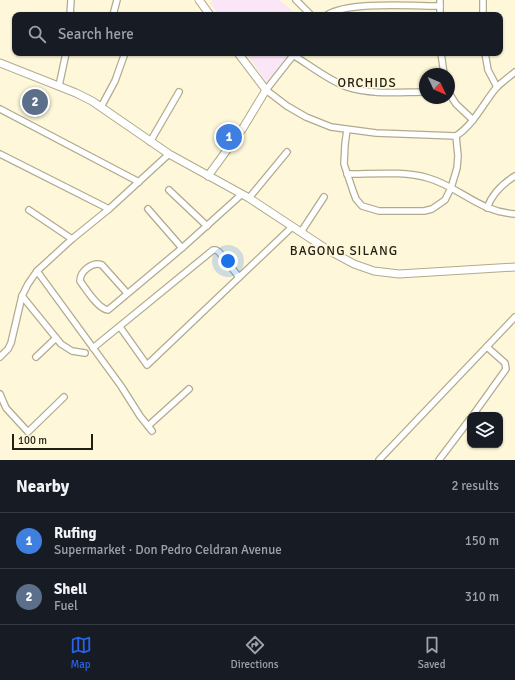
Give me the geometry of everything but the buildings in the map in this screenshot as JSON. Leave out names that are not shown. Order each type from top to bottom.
[{"type":"main road","points":[[199,0],[208,12]]},
{"type":"main road","points":[[208,176],[243,128],[266,90],[240,56]]},
{"type":"main road","points":[[0,63],[76,93],[101,107],[169,154],[249,198],[333,254],[354,264],[386,274],[515,267]]},
{"type":"street","points":[[70,0],[70,12]]},
{"type":"street","points":[[115,12],[117,0]]},
{"type":"street","points":[[296,0],[308,12]]},
{"type":"street","points":[[482,0],[483,12]]},
{"type":"street","points":[[331,12],[346,8],[440,3]]},
{"type":"street","points":[[59,86],[65,56]]},
{"type":"street","points":[[101,107],[115,81],[124,56]]},
{"type":"street","points":[[292,56],[266,90],[287,106],[306,117],[331,127],[376,133],[456,136],[473,120],[497,87],[515,72]]},
{"type":"street","points":[[297,56],[328,77],[348,87],[372,92],[419,92]]},
{"type":"street","points":[[441,56],[443,68]]},
{"type":"street","points":[[486,56],[488,70],[497,87]]},
{"type":"street","points":[[150,142],[179,92]]},
{"type":"street","points":[[455,102],[473,120]]},
{"type":"street","points":[[0,109],[139,182]]},
{"type":"street","points":[[348,130],[344,164],[356,199],[362,206],[379,211],[424,211],[432,209],[445,200],[457,168],[458,156],[456,136]]},
{"type":"street","points":[[249,198],[287,152]]},
{"type":"street","points":[[0,154],[109,209]]},
{"type":"street","points":[[0,357],[8,349],[11,343],[22,296],[37,271],[72,239],[109,209],[169,154]]},
{"type":"street","points":[[348,174],[412,174],[428,178],[502,214],[515,214]]},
{"type":"street","points":[[487,208],[490,200],[497,190],[505,182],[515,176]]},
{"type":"street","points":[[169,190],[207,226]]},
{"type":"street","points":[[127,293],[102,265],[98,263],[87,268],[80,277],[80,281],[96,302],[105,310],[108,310],[182,248],[242,194]]},
{"type":"street","points":[[301,232],[324,197]]},
{"type":"street","points":[[148,209],[182,248]]},
{"type":"street","points":[[30,210],[72,239]]},
{"type":"street","points":[[120,327],[147,365],[292,226]]},
{"type":"street","points":[[93,348],[214,249],[219,252],[239,277]]},
{"type":"street","points":[[37,271],[152,431]]},
{"type":"street","points":[[22,296],[61,344],[67,348],[85,353]]},
{"type":"street","points":[[379,460],[515,316]]},
{"type":"street","points":[[36,357],[56,338]]},
{"type":"street","points":[[475,412],[506,369],[505,363],[487,347]]},
{"type":"street","points":[[148,426],[188,389]]},
{"type":"street","points":[[0,394],[8,410],[28,432],[64,397]]},
{"type":"street","points":[[440,460],[467,423]]},
{"type":"shaded area","points":[[213,0],[279,0],[293,12],[217,12],[210,3]]},
{"type":"shaded area","points":[[248,56],[288,56],[267,83]]},
{"type":"place","name":"Shell","points":[[35,102]]},
{"type":"place","name":"Rufing","points":[[229,137]]},
{"type":"district","name":"ORCHIDS","points":[[367,82]]},
{"type":"district","name":"BAGONG SILANG","points":[[344,250]]}]
